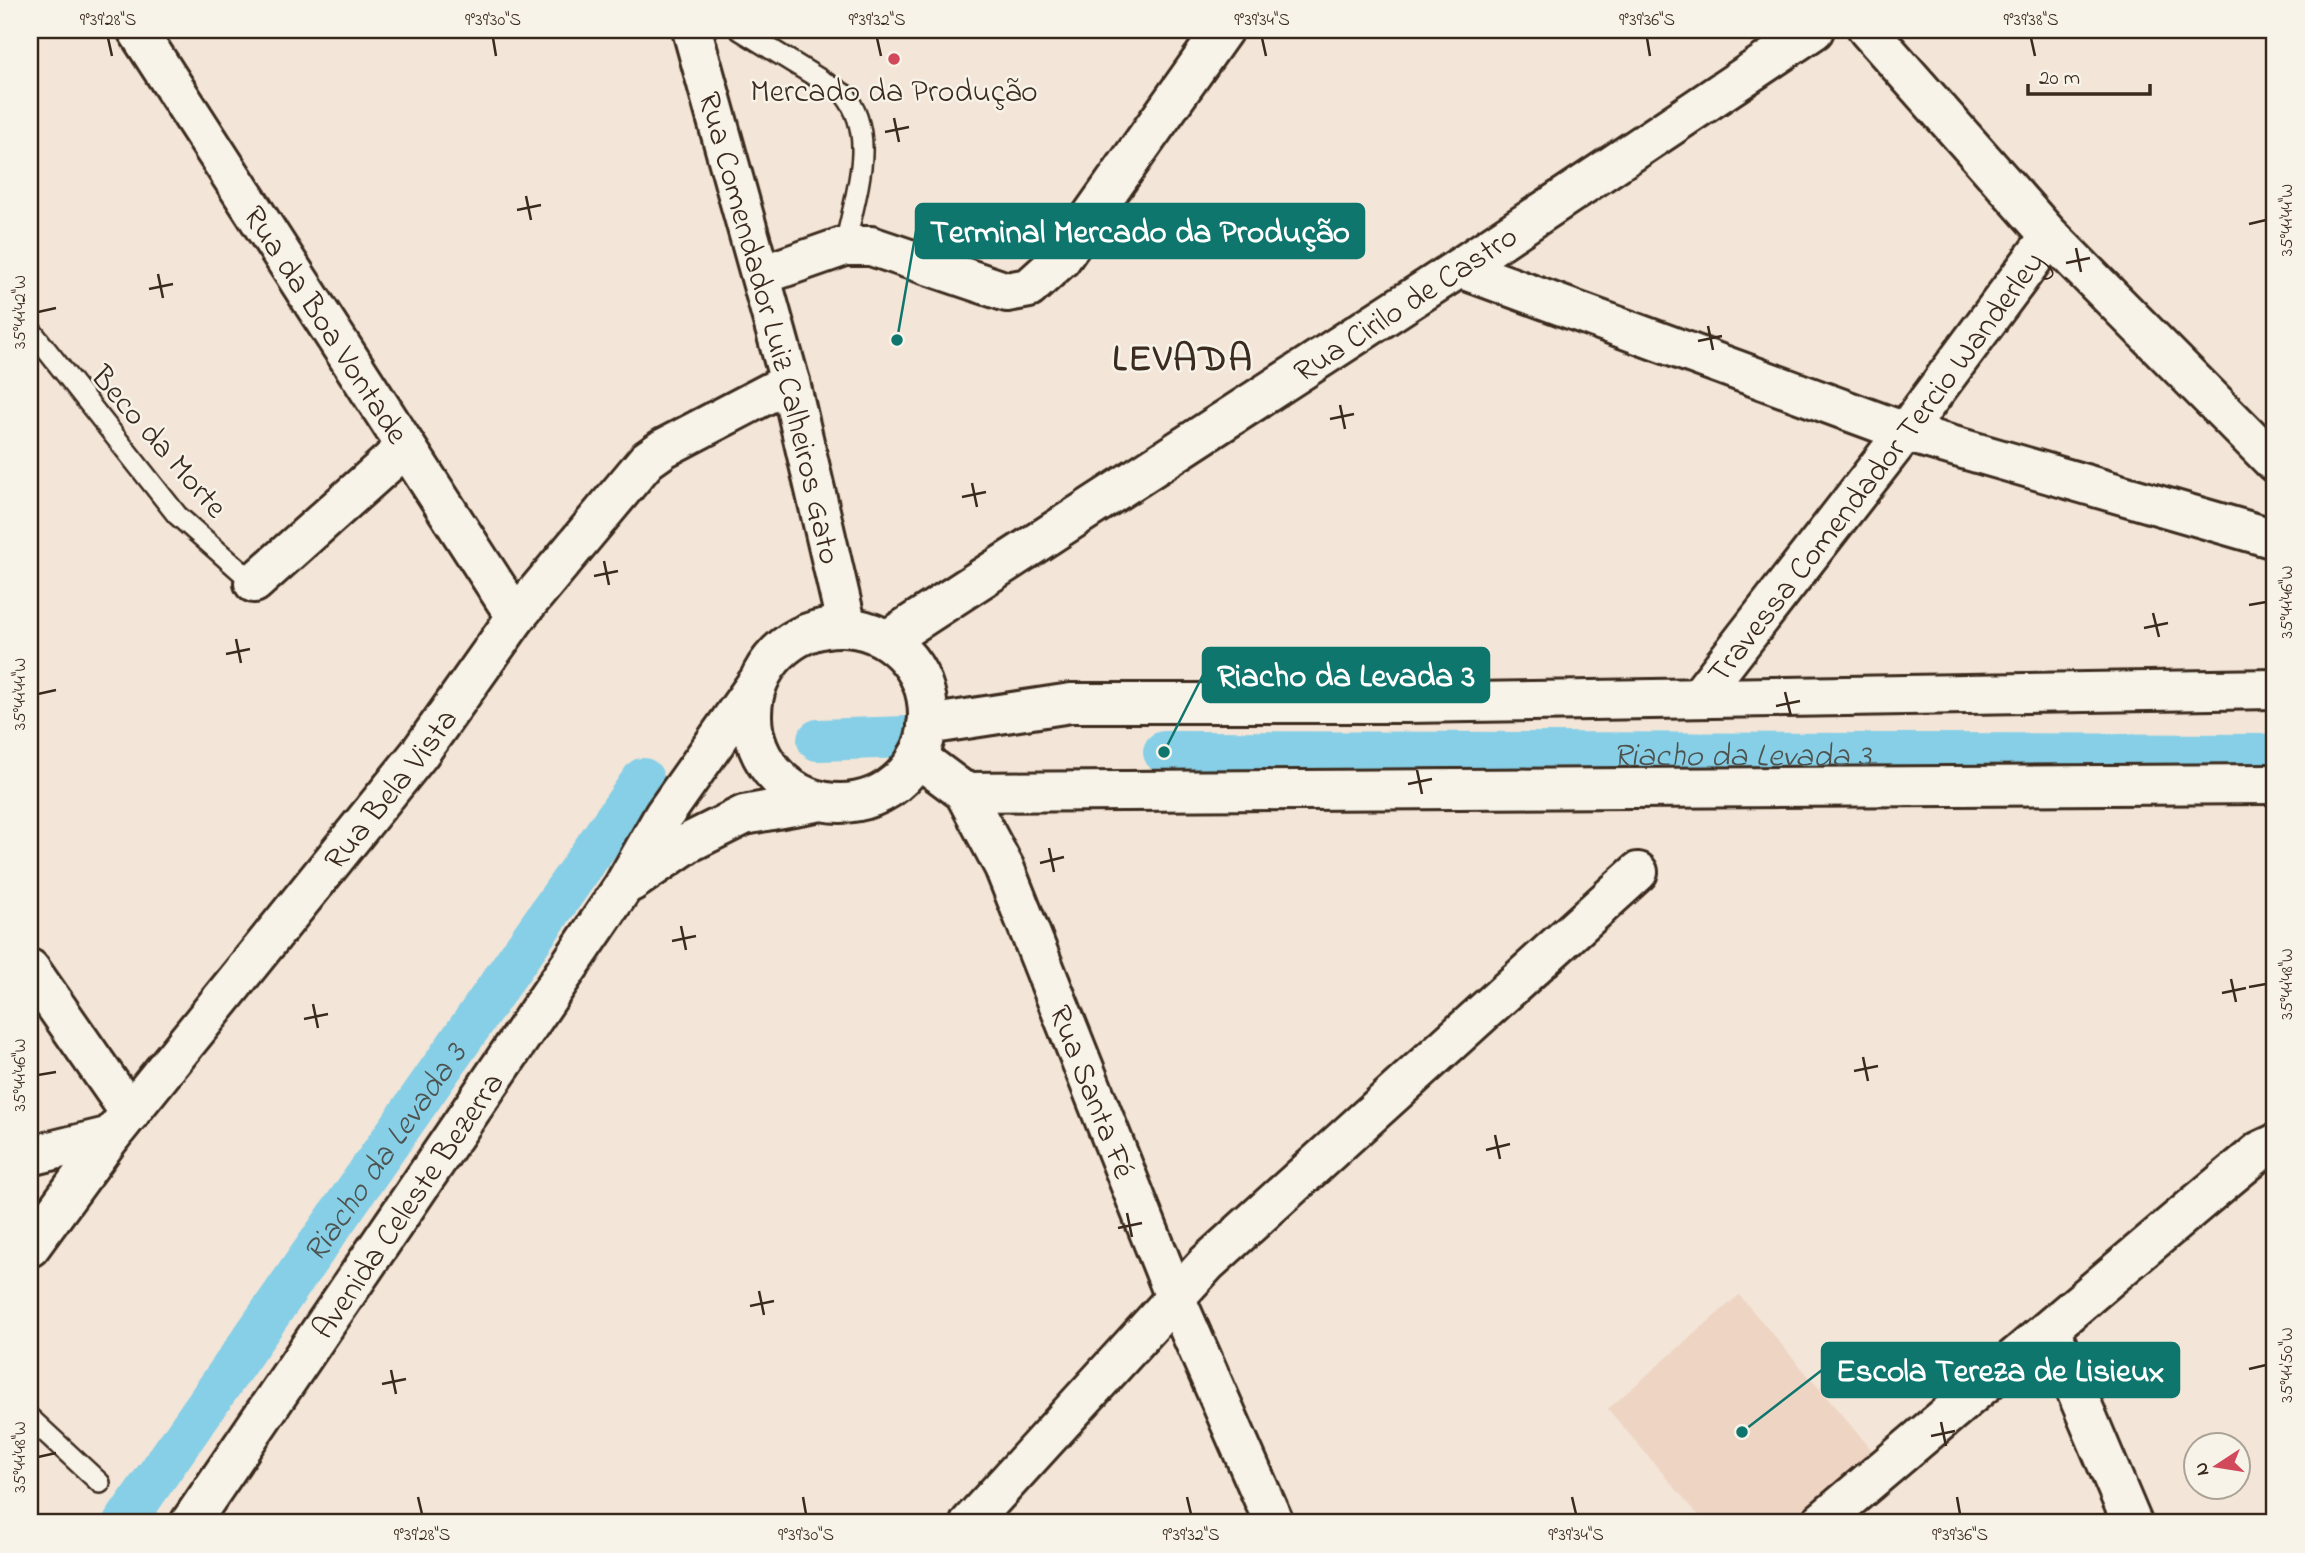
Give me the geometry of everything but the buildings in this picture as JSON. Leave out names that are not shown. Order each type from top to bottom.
[{"type":"street","name":"Rua da Boa Vontade","points":[[137,30],[516,617]]},
{"type":"street","name":"Rua Comendador Luiz Calheiros Gato","points":[[692,30],[790,382],[847,626]]},
{"type":"street","points":[[762,275],[845,246],[871,246],[1007,292],[1029,288],[1061,259],[1223,30]]},
{"type":"street","name":"Rua Cirilo de Castro","points":[[887,640],[1459,268],[1814,30]]},
{"type":"street","points":[[1868,30],[2050,236],[2275,463]]},
{"type":"street","name":"Travessa Comendador Tercio Wanderley","points":[[1699,697],[1905,432],[2050,236]]},
{"type":"street","points":[[1459,268],[1905,432],[2275,539]]},
{"type":"street","name":"Rua Bela Vista","points":[[30,1247],[121,1125],[419,754],[516,617],[646,460],[790,382]]},
{"type":"street","points":[[254,583],[405,447]]},
{"type":"street","points":[[847,626],[887,640],[905,656],[919,677],[927,700],[922,741],[899,780],[876,796],[849,803],[821,801],[793,790],[770,769],[756,743],[751,713],[757,683],[771,659],[793,640],[819,629],[847,626]]},
{"type":"street","name":"Avenida Celeste Bezerra","points":[[190,1523],[623,887],[664,815],[757,683]]},
{"type":"street","points":[[922,741],[1071,703],[1408,703],[2275,689]]},
{"type":"street","name":"Rua Santa Fé","points":[[922,741],[964,792],[1004,867],[1175,1297],[1274,1523]]},
{"type":"street","points":[[964,792],[2275,784]]},
{"type":"street","name":"Avenida Celeste Bezerra","points":[[623,887],[688,843],[744,815],[821,801]]},
{"type":"street","points":[[970,1523],[1207,1263],[1638,872]]},
{"type":"street","points":[[30,970],[121,1125],[30,1156]]},
{"type":"street","points":[[1820,1523],[2260,1151],[2275,1144]]},
{"type":"street","points":[[2050,1329],[2133,1523]]},
{"type":"lane","points":[[740,30],[844,94],[855,107],[862,129],[862,149],[845,246]]},
{"type":"lane","name":"Beco da Morte","points":[[30,329],[177,515],[254,583]]},
{"type":"lane","points":[[30,1418],[100,1483]]},
{"type":"shaded area","points":[[1739,1295],[1877,1456],[1800,1523],[1705,1523],[1608,1409]]},
{"type":"waterway","name":"Riacho da Levada 3","points":[[818,740],[907,737]]},
{"type":"waterway","name":"Riacho da Levada 3","points":[[1164,752],[2275,755]]},
{"type":"waterway","name":"Riacho da Levada 3","points":[[124,1523],[643,779]]},
{"type":"place","name":"Mercado da Produção","points":[[894,59]]},
{"type":"place","name":"Terminal Mercado da Produção","points":[[897,340]]},
{"type":"place","name":"Riacho da Levada 3","points":[[1164,752]]},
{"type":"place","name":"Escola Tereza de Lisieux","points":[[1742,1432]]},
{"type":"district","name":"LEVADA","points":[[1183,357]]}]
